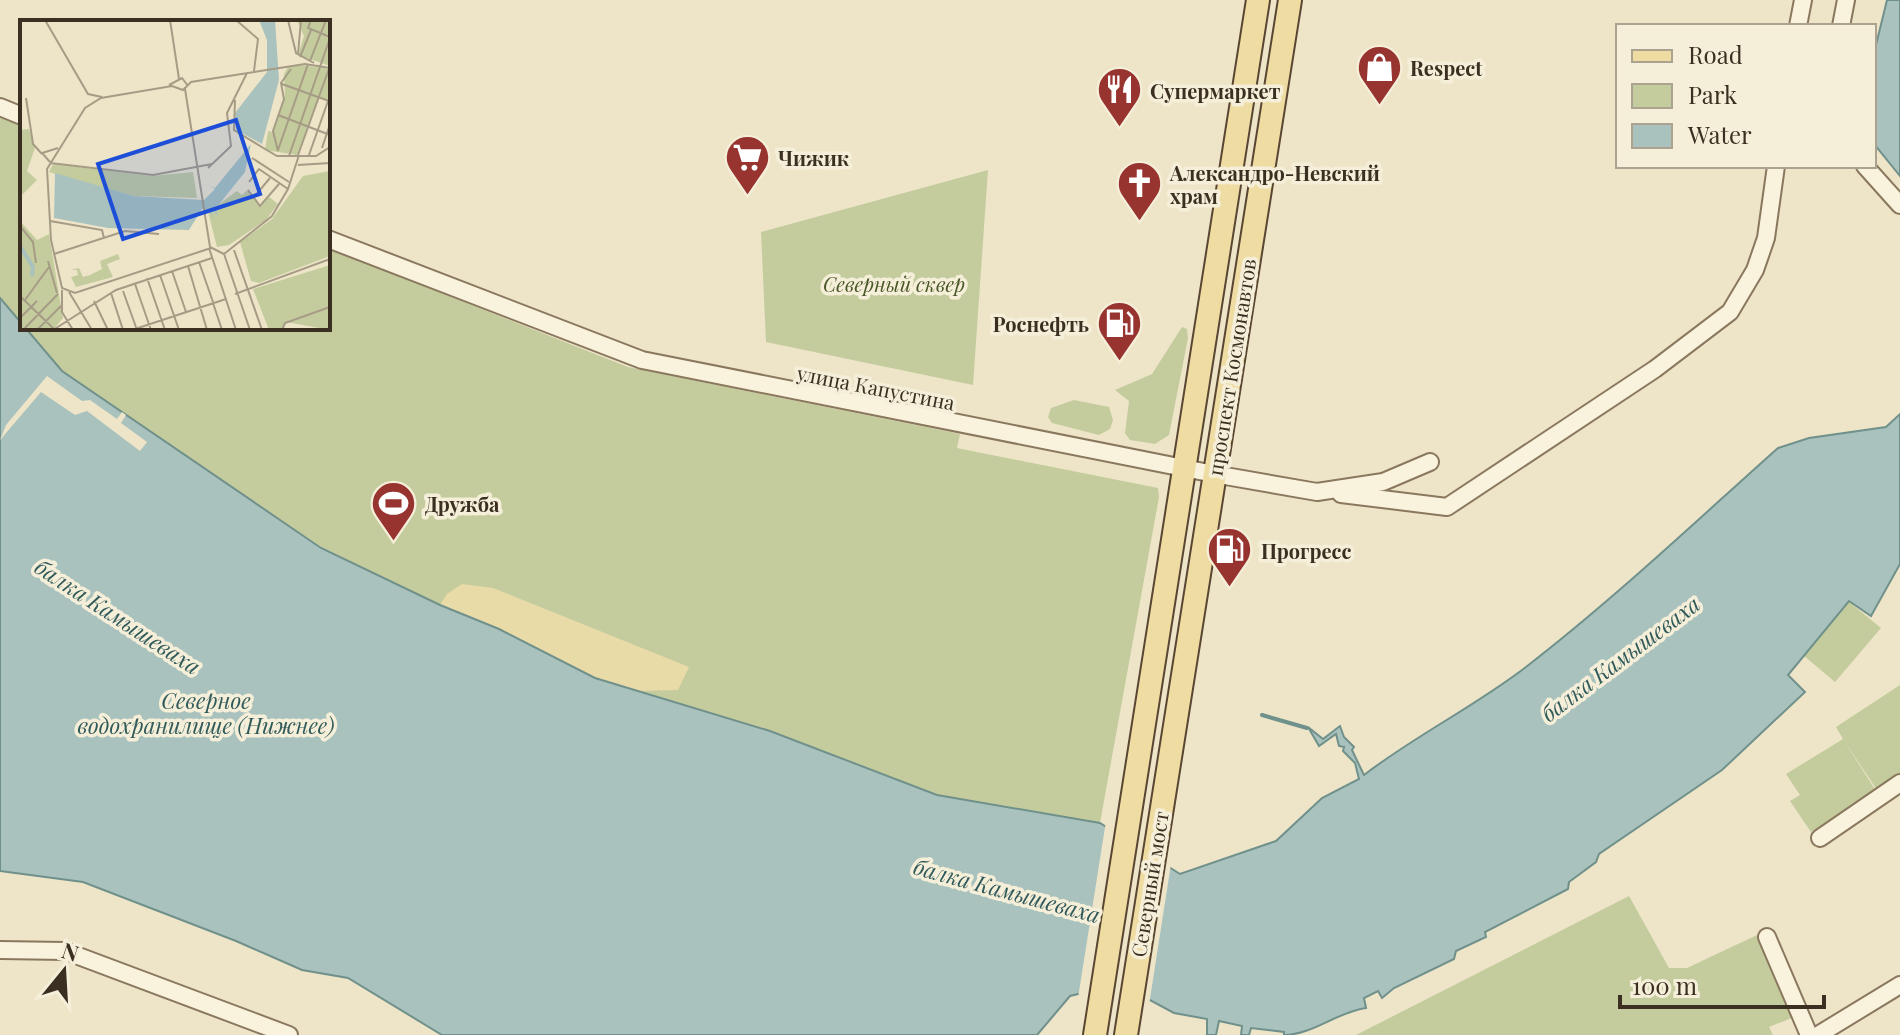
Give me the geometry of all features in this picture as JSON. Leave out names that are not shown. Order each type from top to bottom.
[{"type":"main road","name":"проспект Космонавтов","points":[[1142,728],[1258,0]]},
{"type":"main road","name":"проспект Космонавтов","points":[[1173,733],[1290,0]]},
{"type":"main road","name":"Северный мост","points":[[1095,1035],[1142,728]]},
{"type":"main road","name":"Северный мост","points":[[1126,1035],[1173,733]]},
{"type":"street","points":[[1798,24],[1803,0]]},
{"type":"street","points":[[1841,24],[1846,0]]},
{"type":"street","points":[[0,107],[20,115]]},
{"type":"street","points":[[1317,492],[1447,507],[1655,369],[1730,312],[1755,270],[1766,238],[1776,168]]},
{"type":"street","points":[[1867,168],[1900,205]]},
{"type":"street","name":"улица Капустина","points":[[330,240],[642,360],[1317,492],[1383,482],[1430,462]]},
{"type":"street","points":[[1820,838],[1900,783]]},
{"type":"street","points":[[1767,937],[1809,1035]]},
{"type":"street","points":[[0,950],[65,951],[289,1035]]},
{"type":"street","points":[[1818,1035],[1900,985]]},
{"type":"green space","points":[[0,117],[20,125],[20,322],[0,298]]},
{"type":"green space","name":"Северный сквер","points":[[988,170],[973,385],[766,342],[761,232]]},
{"type":"green space","name":"Дружба","points":[[330,249],[628,367],[960,434],[957,448],[1158,488],[1159,497],[1100,823],[937,795],[770,731],[595,678],[499,629],[440,605],[321,547],[62,371],[27,330],[330,330]]},
{"type":"green space","points":[[1182,327],[1187,329],[1188,338],[1169,435],[1155,444],[1130,440],[1125,433],[1129,401],[1115,390],[1152,374]]},
{"type":"green space","points":[[1074,400],[1109,407],[1113,420],[1110,429],[1099,435],[1052,423],[1048,417],[1051,408]]},
{"type":"green space","points":[[1848,601],[1881,628],[1835,682],[1803,655]]},
{"type":"green space","points":[[1900,685],[1900,775],[1877,790],[1836,727]]},
{"type":"green space","points":[[1843,739],[1876,791],[1811,832],[1790,801],[1800,795],[1786,774]]},
{"type":"green space","points":[[1629,896],[1669,968],[1687,968],[1757,935],[1794,1017],[1769,1027],[1773,1035],[1356,1035]]},
{"type":"sand","points":[[462,584],[493,588],[689,667],[678,690],[636,691],[595,678],[499,629],[440,605],[447,594]]},
{"type":"water","points":[[1887,0],[1900,0],[1900,176],[1876,146],[1876,45]]},
{"type":"water","name":"Северное водохранилище (Нижнее)","points":[[0,298],[20,322],[20,330],[27,330],[62,371],[321,548],[440,605],[499,629],[595,678],[770,731],[937,795],[1100,823],[1180,874],[1276,841],[1322,798],[1359,779],[1355,763],[1343,751],[1344,747],[1339,746],[1336,734],[1319,746],[1308,727],[1323,739],[1340,726],[1344,737],[1354,747],[1352,750],[1364,775],[1486,695],[1559,641],[1778,448],[1809,438],[1886,427],[1900,414],[1900,564],[1871,616],[1849,601],[1788,675],[1805,692],[1722,770],[1599,854],[1596,862],[1569,882],[1568,889],[1485,932],[1486,937],[1456,951],[1454,959],[1394,988],[1382,998],[1378,991],[1364,998],[1366,1008],[1294,1034],[1251,1028],[1249,1035],[1241,1035],[1242,1026],[1219,1021],[1216,1035],[1207,1035],[1207,1019],[1174,1013],[1120,984],[1070,996],[1037,1035],[442,1035],[348,978],[302,970],[83,882],[0,871]]},
{"type":"pier","points":[[47,376],[82,401],[90,400],[117,419],[122,412],[126,415],[121,423],[147,442],[140,451],[87,411],[75,415],[41,392],[0,440],[6,425]]},
{"type":"pier","points":[[1106,821],[1171,864],[1149,1005],[1120,988],[1078,998]]},
{"type":"waterway","points":[[1262,715],[1307,728]]},
{"type":"place","name":"Respect","points":[[1379,106]]},
{"type":"place","name":"Супермаркет","points":[[1119,129]]},
{"type":"place","name":"Чижик","points":[[747,196]]},
{"type":"place","name":"Александро-Невский храм","points":[[1139,223]]},
{"type":"place","name":"Роснефть","points":[[1120,362]]},
{"type":"place","name":"Дружба","points":[[394,542]]},
{"type":"place","name":"Прогресс","points":[[1230,589]]},
{"type":"water label","name":"балка Камышеваха","points":[[118,616]]},
{"type":"water label","name":"балка Камышеваха","points":[[1620,658]]},
{"type":"water label","name":"балка Камышеваха","points":[[1007,890]]}]
